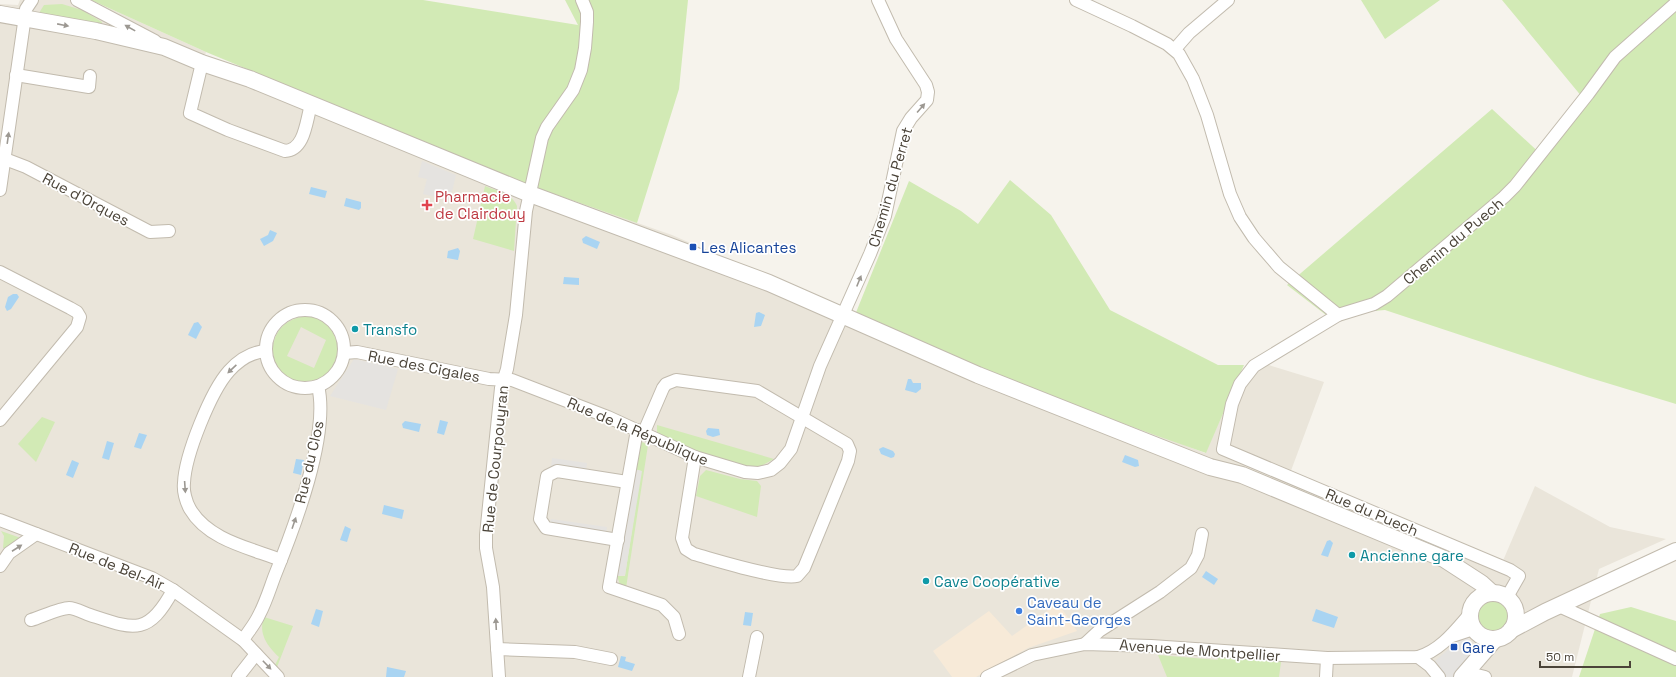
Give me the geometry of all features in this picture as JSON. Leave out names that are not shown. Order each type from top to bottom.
[{"type":"street","points":[[0,190],[3,157],[26,9],[32,0]]},
{"type":"street","points":[[77,0],[164,47],[202,63],[250,79],[311,105],[418,146],[530,194],[769,283],[841,316],[1020,392],[1210,467],[1242,475],[1437,556],[1455,565],[1492,593],[1510,601],[1552,609],[1676,659]]},
{"type":"street","name":"Rue de Courpouyran","points":[[499,677],[494,587],[486,548],[486,535],[501,388],[511,350],[516,314],[523,236],[542,138],[547,127],[574,90],[581,70],[585,48],[587,22],[587,12],[582,0]]},
{"type":"street","name":"Chemin du Perret","points":[[841,316],[853,296],[885,216],[903,131],[911,118],[927,100],[928,96],[926,85],[896,39],[878,0]]},
{"type":"street","points":[[1076,0],[1132,26],[1175,49],[1193,80],[1208,115],[1230,194],[1240,217],[1254,238],[1279,267],[1338,315]]},
{"type":"street","points":[[1175,49],[1190,33],[1228,0]]},
{"type":"street","name":"Chemin du Puech","points":[[1223,449],[1232,404],[1240,384],[1248,372],[1262,360],[1338,315],[1374,304],[1386,296],[1504,198],[1522,178],[1615,57],[1676,3]]},
{"type":"street","points":[[0,14],[25,17],[164,47]]},
{"type":"street","points":[[202,63],[190,113],[236,133],[285,151],[290,150],[299,145],[302,139],[311,105]]},
{"type":"street","points":[[16,75],[89,86]]},
{"type":"street","name":"Rue d'Orques","points":[[3,157],[150,232],[169,231]]},
{"type":"street","points":[[0,272],[70,308],[77,312],[80,317],[77,327],[0,420]]},
{"type":"street","points":[[302,310],[322,314],[332,320],[339,330],[343,341],[344,352],[341,364],[336,373],[329,380],[318,386],[301,388],[281,381],[273,373],[268,363],[266,342],[275,324],[293,311],[302,310]]},
{"type":"street","name":"Rue de la République","points":[[504,379],[525,385],[641,431],[695,457],[745,472],[758,473],[771,470],[780,464],[791,449],[804,417],[820,366],[841,316]]},
{"type":"street","points":[[266,351],[252,354],[230,370],[212,396],[189,458],[184,483],[185,496],[190,508],[206,527],[229,541],[281,560]]},
{"type":"street","name":"Rue des Cigales","points":[[344,352],[357,352],[489,379],[504,379]]},
{"type":"street","points":[[679,634],[674,617],[662,605],[609,587],[627,482],[641,431],[666,384],[676,380],[757,391],[843,440],[847,444],[850,452],[848,461],[804,568],[797,576],[787,577],[694,554],[686,548],[682,538],[695,457]]},
{"type":"street","name":"Rue du Clos","points":[[243,640],[260,614],[281,560],[308,482],[315,454],[322,407],[318,386]]},
{"type":"street","name":"Rue du Puech","points":[[1223,449],[1510,570],[1519,576],[1510,601]]},
{"type":"street","points":[[618,540],[546,528],[540,519],[547,476],[557,471],[627,482]]},
{"type":"street","name":"Rue de Bel-Air","points":[[0,520],[152,578],[173,590],[243,640],[278,677]]},
{"type":"street","points":[[0,566],[9,553],[31,540],[36,534]]},
{"type":"street","points":[[1085,644],[1099,631],[1160,592],[1191,568],[1198,555],[1202,534]]},
{"type":"street","points":[[1478,625],[1504,636],[1511,630],[1552,609],[1676,551]]},
{"type":"street","points":[[1470,577],[1478,625]]},
{"type":"street","points":[[31,620],[69,608],[127,627],[140,626],[148,622],[160,611],[173,590]]},
{"type":"street","points":[[1485,677],[1467,671],[1478,625],[1481,596],[1492,593]]},
{"type":"street","points":[[1510,601],[1516,618],[1511,630]]},
{"type":"street","name":"Avenue de Montpellier","points":[[987,677],[1032,655],[1085,644],[1151,646],[1327,658],[1418,657],[1432,652],[1451,636],[1478,625]]},
{"type":"street","points":[[749,677],[757,637]]},
{"type":"street","points":[[497,649],[575,652],[611,659]]},
{"type":"street","points":[[238,677],[256,654]]},
{"type":"street","points":[[1418,657],[1430,666],[1439,677]]},
{"type":"street","points":[[1326,677],[1327,658]]},
{"type":"shaded area","points":[[20,0],[91,0],[206,52],[203,62],[520,182],[672,235],[930,347],[1205,453],[1241,374],[1259,362],[1324,382],[1289,476],[1502,563],[1535,486],[1610,527],[1666,539],[1599,569],[1572,677],[0,677],[0,4],[18,5]]},
{"type":"shaded area","points":[[422,161],[456,175],[450,200],[423,194],[427,179],[418,177]]},
{"type":"shaded area","points":[[354,359],[398,369],[386,410],[330,396]]},
{"type":"shaded area","points":[[552,458],[587,463],[586,471],[551,467]]},
{"type":"shaded area","points":[[634,469],[642,471],[625,575],[617,576]]},
{"type":"shaded area","points":[[551,519],[607,527],[606,536],[549,528]]},
{"type":"shaded area","points":[[1058,603],[1077,631],[1028,648],[976,677],[952,677],[933,651],[989,611],[1012,636]]},
{"type":"shaded area","points":[[1466,636],[1470,641],[1472,650],[1466,663],[1455,677],[1444,677],[1435,661],[1460,639]]},
{"type":"green space","points":[[91,0],[423,0],[578,25],[565,0],[688,0],[679,89],[637,223],[520,182],[206,52]]},
{"type":"green space","points":[[1361,0],[1440,0],[1385,39]]},
{"type":"green space","points":[[1502,0],[1676,0],[1676,404],[1587,377],[1385,310],[1326,315],[1287,285],[1492,109],[1545,158],[1587,103]]},
{"type":"green space","points":[[62,4],[82,10],[102,22],[101,28],[39,13],[44,5]]},
{"type":"green space","points":[[1010,180],[1051,215],[1110,310],[1218,365],[1244,365],[1206,453],[1029,387],[855,315],[909,181],[961,211],[978,224]]},
{"type":"green space","points":[[485,186],[508,195],[517,206],[514,251],[473,239]]},
{"type":"green space","points":[[312,316],[327,325],[336,338],[337,354],[335,362],[326,375],[321,378],[309,381],[294,380],[283,374],[276,364],[273,351],[275,338],[282,327],[294,319]],"holes":[[[301,327],[326,340],[314,368],[287,356]]]},
{"type":"green space","points":[[42,417],[55,422],[36,462],[18,444]]},
{"type":"green space","points":[[657,425],[774,459],[761,466],[744,466],[690,449],[657,433]]},
{"type":"green space","points":[[640,441],[648,445],[626,588],[620,585],[617,576],[625,576],[641,471],[634,469]]},
{"type":"green space","points":[[706,470],[740,479],[757,481],[761,486],[757,517],[696,496],[700,476]]},
{"type":"green space","points":[[1,531],[20,538],[8,548],[3,548],[4,536]]},
{"type":"green space","points":[[1489,597],[1497,597],[1507,602],[1511,609],[1511,623],[1507,630],[1497,635],[1489,635],[1479,630],[1477,627],[1474,620],[1474,612],[1479,602],[1482,600]]},
{"type":"green space","points":[[1631,607],[1676,621],[1676,677],[1579,677],[1600,614]]},
{"type":"green space","points":[[264,617],[293,626],[277,667],[275,665],[279,657],[267,644],[263,634],[262,623]]},
{"type":"green space","points":[[1158,655],[1218,660],[1217,657],[1281,662],[1279,677],[1167,677]]},
{"type":"water","points":[[311,187],[327,191],[325,198],[309,194]]},
{"type":"water","points":[[346,198],[361,202],[361,208],[359,210],[344,206]]},
{"type":"water","points":[[270,230],[277,233],[273,241],[264,246],[260,239],[268,235]]},
{"type":"water","points":[[586,236],[600,242],[597,249],[583,243],[582,239]]},
{"type":"water","points":[[458,248],[460,251],[458,260],[447,258],[448,251]]},
{"type":"water","points":[[564,277],[579,278],[579,285],[563,284]]},
{"type":"water","points":[[13,294],[17,294],[19,297],[11,309],[7,311],[5,307],[8,297]]},
{"type":"water","points":[[759,312],[765,315],[761,326],[754,327],[756,313]]},
{"type":"water","points":[[198,322],[202,327],[196,339],[188,335],[194,323]]},
{"type":"water","points":[[908,379],[911,379],[913,383],[921,383],[921,389],[916,393],[905,390]]},
{"type":"water","points":[[440,420],[448,422],[444,435],[437,433]]},
{"type":"water","points":[[405,421],[421,424],[419,432],[403,428],[402,424]]},
{"type":"water","points":[[708,428],[719,429],[720,435],[713,437],[707,435],[706,431]]},
{"type":"water","points":[[139,433],[147,435],[141,449],[134,447]]},
{"type":"water","points":[[107,441],[114,443],[109,460],[102,458]]},
{"type":"water","points":[[883,447],[893,451],[895,454],[894,457],[891,458],[881,454],[879,449]]},
{"type":"water","points":[[1125,455],[1138,460],[1139,466],[1135,467],[1122,462]]},
{"type":"water","points":[[296,459],[304,460],[301,475],[293,473]]},
{"type":"water","points":[[72,460],[79,463],[73,478],[66,475]]},
{"type":"water","points":[[384,505],[404,510],[402,519],[382,514]]},
{"type":"water","points":[[345,526],[351,529],[347,542],[340,540]]},
{"type":"water","points":[[1330,540],[1333,543],[1328,557],[1321,555],[1327,541]]},
{"type":"water","points":[[1206,571],[1218,579],[1214,585],[1202,577]]},
{"type":"water","points":[[316,609],[323,611],[319,627],[311,624]]},
{"type":"water","points":[[1316,609],[1338,617],[1334,628],[1312,621]]},
{"type":"water","points":[[745,612],[753,613],[751,626],[743,625]]},
{"type":"water","points":[[621,656],[626,657],[625,661],[635,664],[632,671],[618,667]]},
{"type":"water","points":[[387,667],[406,671],[404,677],[386,677]]},
{"type":"place","name":"Pharmacie de Clairdouy","points":[[427,205]]},
{"type":"place","name":"Les Alicantes","points":[[693,247]]},
{"type":"place","name":"Transfo","points":[[355,329]]},
{"type":"place","name":"Ancienne gare","points":[[1352,555]]},
{"type":"place","name":"Cave Coopérative","points":[[926,581]]},
{"type":"place","name":"Caveau de Saint-Georges","points":[[1019,611]]},
{"type":"place","name":"Gare","points":[[1454,647]]}]
